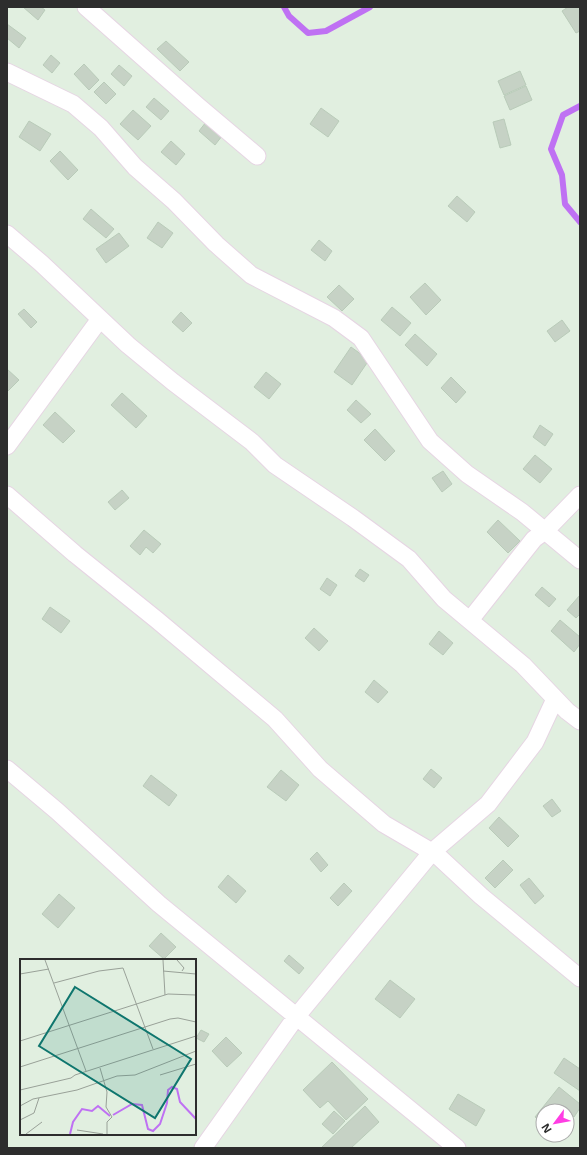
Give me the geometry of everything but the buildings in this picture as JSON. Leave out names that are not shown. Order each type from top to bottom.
[{"type":"street","points":[[86,7],[257,156]]},
{"type":"street","points":[[7,72],[73,104],[101,128],[135,167],[174,201],[216,244],[251,275],[334,318],[361,338],[430,441],[467,474],[522,512],[580,560]]},
{"type":"street","points":[[7,234],[41,263],[128,345],[173,382],[252,442],[275,465],[353,518],[409,559],[444,599],[522,665],[555,699],[580,721]]},
{"type":"street","points":[[7,446],[100,319]]},
{"type":"street","points":[[7,495],[75,554],[157,620],[275,719],[320,769],[384,824],[432,852],[481,896],[580,978]]},
{"type":"street","points":[[470,620],[534,539],[545,531],[580,495]]},
{"type":"street","points":[[203,1148],[296,1017],[432,852],[488,804],[535,742],[555,699]]},
{"type":"street","points":[[7,769],[57,811],[159,904],[457,1148]]},
{"type":"waterway","points":[[284,7],[289,16],[308,33],[326,31],[370,7]]},
{"type":"waterway","points":[[580,106],[563,115],[551,149],[562,175],[565,204],[580,222]]}]
